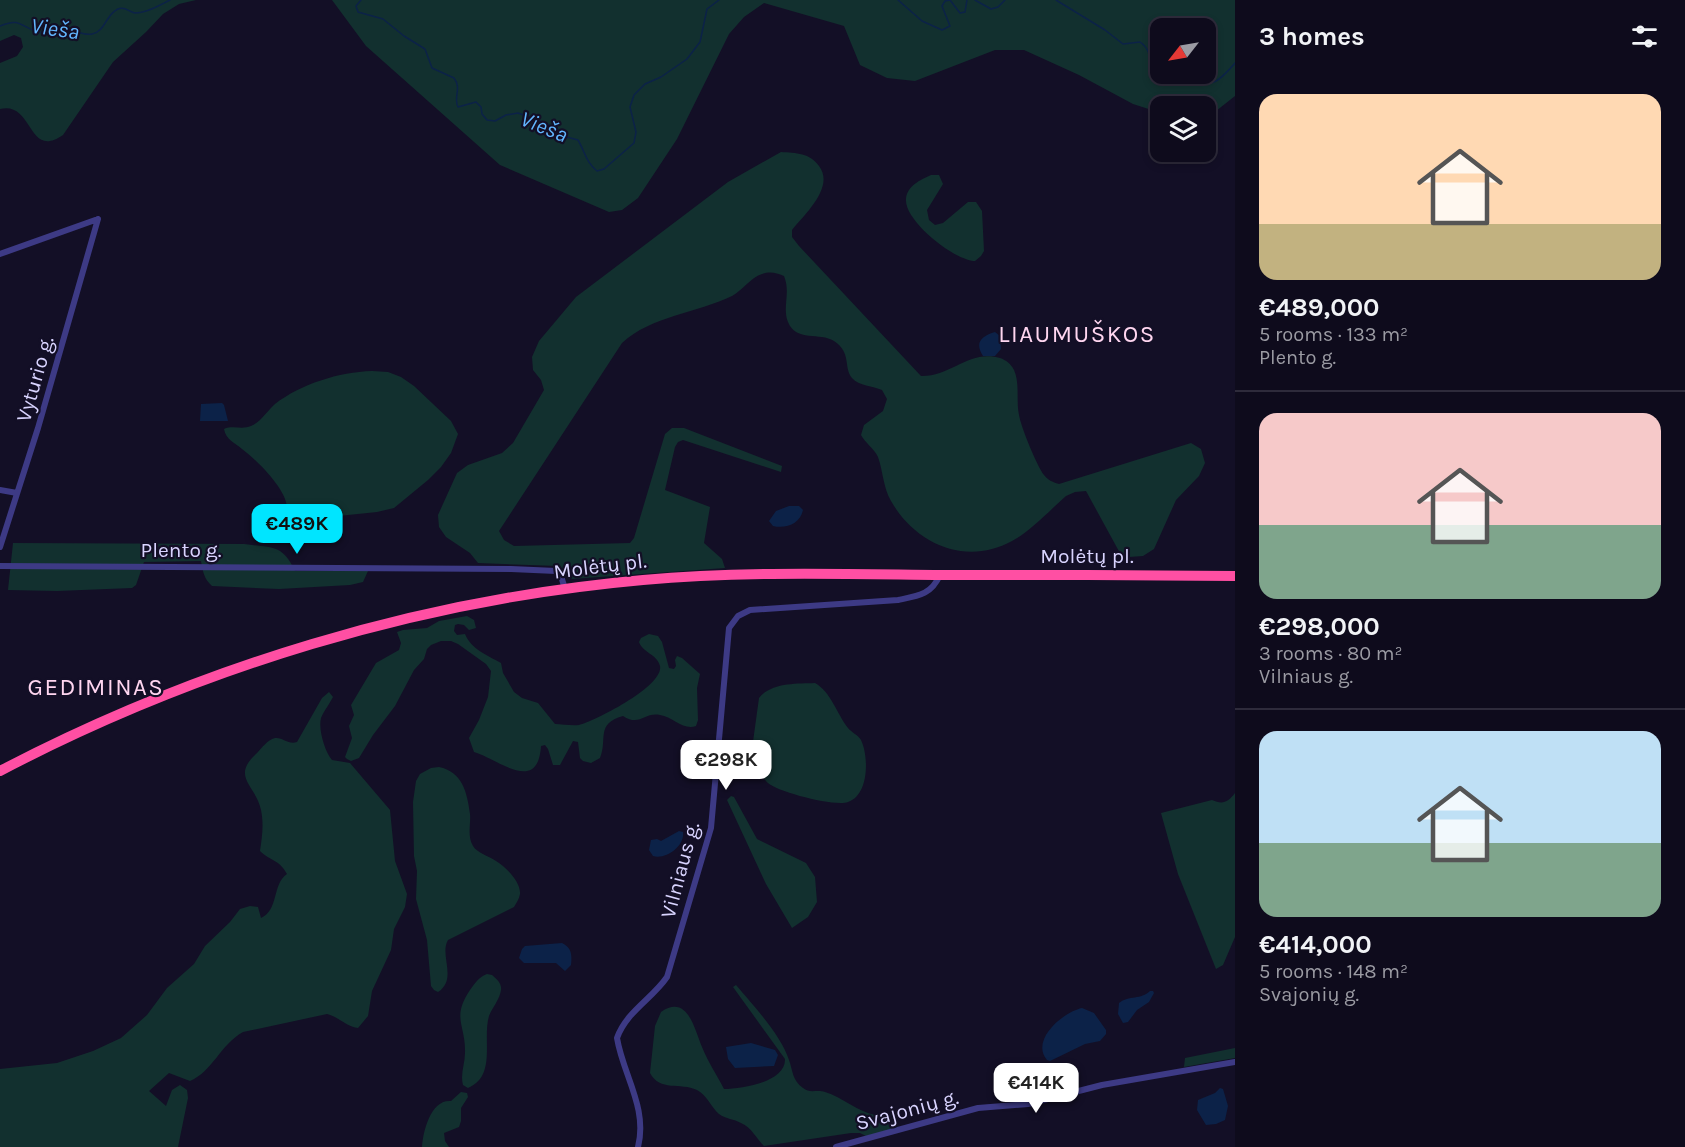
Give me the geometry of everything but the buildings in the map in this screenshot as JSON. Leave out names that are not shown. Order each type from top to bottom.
[{"type":"highway","name":"Molėtų pl.","points":[[0,771],[40,750],[152,700],[276,654],[448,609],[566,589],[723,574],[1235,576]]},
{"type":"street","name":"Vyturio g.","points":[[0,254],[98,219],[38,428],[0,547]]},
{"type":"street","points":[[0,489],[16,493]]},
{"type":"street","name":"Plento g.","points":[[0,566],[511,569],[556,571],[561,576],[566,589]]},
{"type":"street","name":"Vilniaus g.","points":[[638,1147],[641,1127],[636,1095],[617,1038],[626,1020],[658,990],[667,977],[711,828],[729,628],[738,616],[750,610],[898,600],[918,596],[935,585],[940,574]]},
{"type":"street","name":"Svajonių g.","points":[[836,1147],[978,1108],[1028,1104],[1102,1085],[1235,1062]]},
{"type":"green space","points":[[0,0],[196,0],[179,4],[163,14],[113,62],[63,135],[51,141],[36,136],[19,113],[11,109],[0,109],[0,63],[17,56],[23,47],[21,38],[14,35],[0,41]]},
{"type":"green space","points":[[332,0],[1235,0],[1235,96],[1216,111],[1216,96],[1150,96],[1150,109],[1133,104],[1079,75],[1024,50],[995,50],[915,81],[887,78],[860,65],[844,26],[764,3],[744,17],[729,34],[677,139],[638,198],[622,210],[609,212],[500,165],[366,46]]},
{"type":"green space","points":[[781,152],[797,153],[811,158],[823,174],[821,191],[792,230],[792,237],[799,246],[921,376],[941,372],[979,357],[1000,358],[1010,364],[1016,375],[1020,421],[1037,464],[1049,480],[1059,484],[1191,443],[1201,449],[1205,463],[1199,476],[1176,500],[1154,549],[1143,556],[1121,555],[1086,491],[1066,496],[1026,532],[995,548],[961,551],[928,540],[914,529],[891,501],[878,457],[861,435],[864,425],[883,411],[887,399],[882,390],[862,384],[852,378],[843,350],[834,341],[802,334],[792,328],[786,316],[786,282],[784,276],[776,273],[765,273],[758,276],[732,296],[660,321],[646,327],[622,343],[499,531],[504,540],[514,546],[630,543],[634,538],[665,434],[672,428],[684,428],[782,466],[781,472],[683,440],[675,447],[665,490],[710,507],[704,543],[722,559],[725,568],[572,579],[558,566],[478,563],[470,553],[446,537],[439,527],[438,515],[457,473],[468,465],[502,453],[513,443],[544,390],[541,380],[533,370],[532,357],[539,341],[576,297],[728,182]]},
{"type":"green space","points":[[931,175],[939,175],[943,184],[927,210],[929,220],[935,225],[943,223],[968,202],[976,202],[982,211],[984,251],[975,261],[966,259],[944,247],[913,218],[908,208],[907,194],[911,187]]},
{"type":"green space","points":[[388,372],[401,377],[414,386],[451,421],[458,434],[451,453],[428,480],[394,508],[319,518],[305,510],[291,510],[287,507],[282,492],[270,475],[228,438],[224,429],[248,427],[255,424],[275,404],[308,385],[347,374]]},
{"type":"green space","points":[[13,543],[244,544],[275,548],[285,556],[295,571],[368,571],[363,582],[350,585],[279,589],[212,586],[203,572],[201,561],[144,562],[136,585],[132,588],[8,590]]},
{"type":"green space","points":[[467,616],[474,620],[476,628],[469,630],[464,625],[455,625],[454,631],[457,635],[465,634],[475,648],[501,663],[503,673],[514,692],[522,698],[538,703],[555,724],[579,725],[587,722],[627,702],[651,683],[658,674],[660,666],[639,642],[641,638],[649,634],[658,636],[662,642],[669,668],[674,669],[676,666],[677,656],[700,674],[697,688],[698,720],[696,726],[687,727],[660,715],[650,715],[638,720],[623,716],[609,723],[604,733],[600,758],[591,763],[580,758],[578,742],[573,741],[560,765],[553,765],[545,745],[541,746],[538,761],[533,769],[515,770],[474,752],[469,738],[488,697],[491,671],[486,664],[458,644],[441,641],[427,649],[424,659],[414,670],[395,706],[359,758],[351,761],[347,759],[345,757],[352,738],[349,726],[354,715],[351,705],[376,663],[399,650],[401,643],[397,632],[427,628],[439,621]]},
{"type":"green space","points":[[815,683],[830,698],[848,728],[861,740],[864,747],[866,765],[863,784],[855,798],[848,802],[820,801],[774,787],[762,776],[754,758],[752,749],[759,698],[778,686]]},
{"type":"green space","points":[[329,692],[333,697],[320,723],[325,746],[332,760],[350,763],[390,810],[395,861],[407,894],[405,907],[394,929],[391,950],[372,991],[368,1016],[358,1028],[327,1014],[243,1032],[228,1044],[198,1077],[190,1081],[169,1073],[149,1091],[166,1106],[172,1090],[180,1085],[187,1090],[188,1098],[178,1147],[0,1147],[0,1069],[57,1063],[93,1051],[121,1038],[147,1015],[167,988],[194,964],[205,946],[240,909],[250,906],[258,907],[261,918],[271,909],[279,884],[287,874],[281,865],[260,851],[263,826],[261,810],[247,781],[246,769],[249,761],[272,739],[297,742],[322,698]]},
{"type":"green space","points":[[439,767],[453,773],[465,790],[470,814],[470,838],[473,846],[508,871],[518,885],[520,894],[514,907],[448,940],[445,953],[447,981],[438,992],[431,986],[427,940],[416,899],[417,871],[414,856],[413,802],[416,781],[420,774],[431,768]]},
{"type":"green space","points":[[1235,793],[1235,937],[1223,965],[1216,969],[1178,874],[1161,813],[1212,800],[1225,802]]},
{"type":"green space","points":[[731,796],[734,797],[757,839],[806,863],[815,877],[817,902],[808,917],[792,928],[766,884],[727,800]]},
{"type":"green space","points":[[487,974],[497,980],[501,990],[487,1025],[487,1056],[483,1075],[468,1088],[463,1085],[462,1081],[465,1043],[461,1008],[474,985]]},
{"type":"green space","points":[[736,985],[780,1041],[799,1085],[808,1091],[822,1091],[831,1094],[856,1108],[875,1115],[893,1115],[898,1128],[866,1136],[851,1133],[764,1146],[745,1125],[719,1114],[697,1090],[665,1085],[654,1079],[650,1073],[655,1026],[661,1012],[670,1007],[678,1007],[689,1016],[704,1053],[724,1089],[762,1083],[778,1073],[785,1059],[733,987]]},
{"type":"green space","points":[[1235,1048],[1235,1058],[1184,1067],[1185,1058]]},
{"type":"green space","points":[[461,1092],[467,1093],[468,1097],[461,1108],[459,1127],[444,1133],[449,1147],[422,1147],[426,1125],[433,1110],[444,1102],[451,1101]]},
{"type":"water","points":[[995,332],[1000,336],[1001,349],[995,356],[983,356],[979,343],[986,335]]},
{"type":"water","points":[[222,403],[228,421],[200,421],[201,404]]},
{"type":"water","points":[[789,506],[799,506],[803,510],[799,519],[787,526],[773,526],[769,521],[776,511]]},
{"type":"water","points":[[679,831],[683,832],[683,837],[674,851],[663,856],[653,856],[649,850],[651,840],[661,841]]},
{"type":"water","points":[[562,943],[568,947],[571,955],[571,965],[565,971],[556,963],[524,963],[519,958],[525,946]]},
{"type":"water","points":[[1150,991],[1154,993],[1149,1002],[1137,1010],[1128,1022],[1123,1023],[1118,1014],[1119,1003],[1143,996]]},
{"type":"water","points":[[1082,1008],[1094,1013],[1106,1030],[1106,1034],[1100,1041],[1085,1044],[1050,1061],[1047,1060],[1043,1052],[1043,1044],[1051,1028],[1066,1015]]},
{"type":"water","points":[[751,1043],[775,1050],[778,1055],[774,1066],[735,1068],[728,1059],[726,1047]]},
{"type":"water","points":[[1220,1088],[1223,1089],[1228,1106],[1225,1120],[1206,1125],[1197,1110],[1198,1100],[1215,1093]]},
{"type":"waterway","name":"Vieša","points":[[0,26],[12,22],[41,33],[61,28],[92,34],[100,30],[118,9],[123,8],[140,13],[170,0]]},
{"type":"waterway","name":"Vieša","points":[[361,0],[356,6],[358,12],[383,19],[425,49],[432,68],[454,78],[457,85],[458,107],[476,102],[487,120],[495,121],[506,115],[518,113],[548,124],[559,135],[578,140],[588,160],[597,171],[604,169],[634,143],[636,132],[630,107],[634,95],[645,84],[661,77],[687,59],[700,42],[707,9],[719,0]]},
{"type":"waterway","name":"Vieša","points":[[898,0],[922,21],[942,30],[950,26],[942,6],[945,1],[950,0],[960,13],[965,12],[967,0]]},
{"type":"waterway","name":"Vieša","points":[[975,0],[991,9],[998,7],[1005,0]]},
{"type":"waterway","name":"Vieša","points":[[1056,0],[1105,30],[1123,44],[1140,42],[1148,52],[1150,60]]},
{"type":"waterway","name":"Vieša","points":[[1216,81],[1235,63]]},
{"type":"district","name":"LIAUMUŠKOS","points":[[1077,334]]},
{"type":"district","name":"GEDIMINAS","points":[[96,687]]}]
